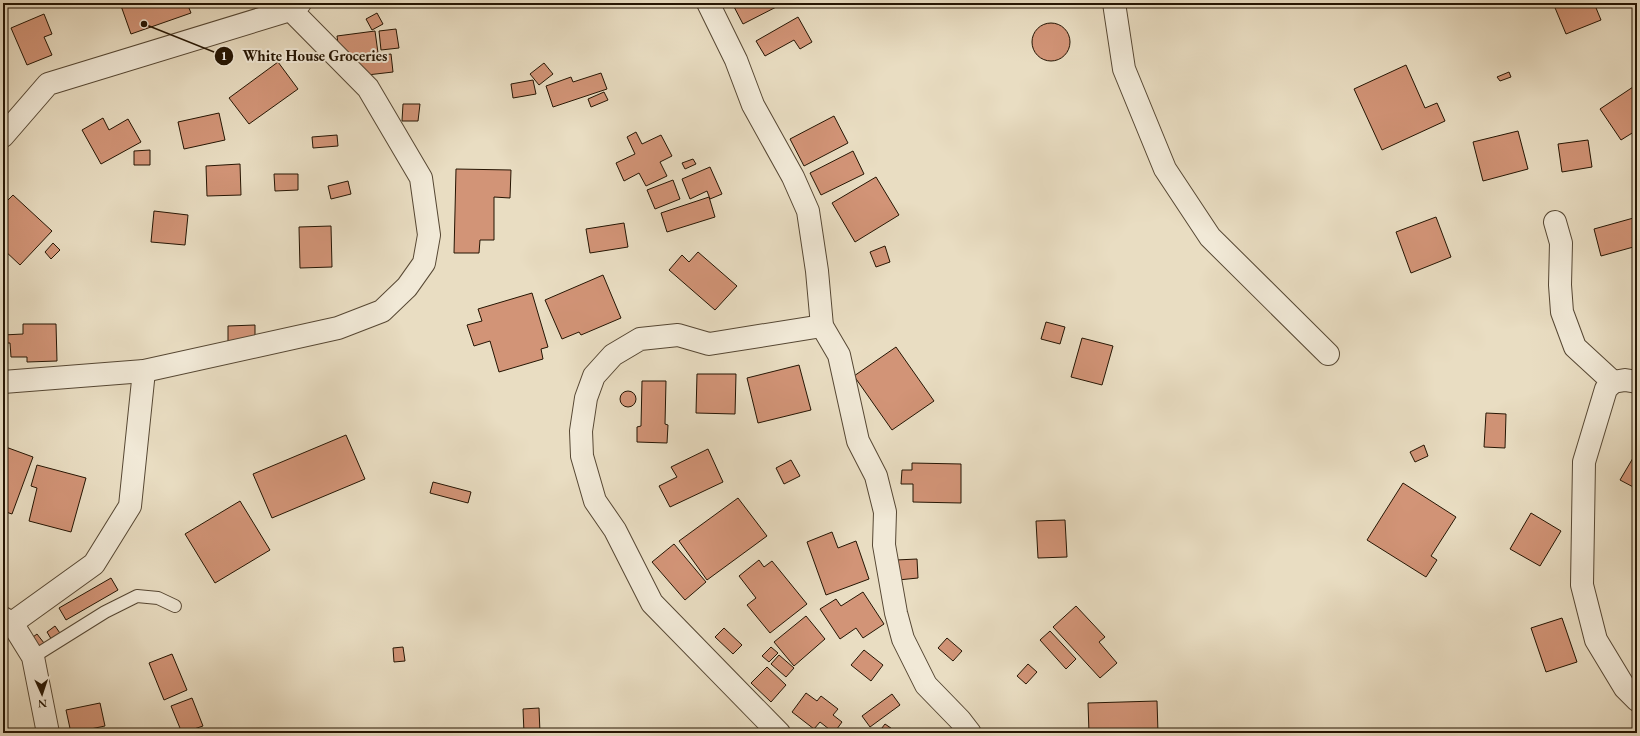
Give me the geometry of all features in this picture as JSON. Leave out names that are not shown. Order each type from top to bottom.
[{"type":"street","points":[[708,3],[736,60],[753,105],[793,177],[808,211],[818,271],[822,326],[839,355],[858,441],[876,476],[885,512],[884,545],[902,639],[926,685],[960,720],[970,733]]},
{"type":"street","points":[[1114,3],[1124,69],[1165,169],[1210,237],[1328,354]]},
{"type":"street","points":[[3,136],[48,84],[291,5],[368,88],[421,178],[429,235],[424,263],[407,287],[382,310],[338,328],[144,371],[3,382]]},
{"type":"street","points":[[1555,222],[1561,243],[1560,285],[1562,312],[1575,347],[1613,382]]},
{"type":"street","points":[[779,733],[652,603],[615,530],[595,501],[582,456],[581,431],[586,398],[594,376],[613,355],[640,339],[678,335],[709,344],[822,326]]},
{"type":"street","points":[[48,733],[33,657],[8,621],[94,564],[130,506],[144,371]]},
{"type":"street","points":[[1637,382],[1625,380],[1613,382],[1606,389],[1584,462],[1582,584],[1596,640],[1625,688],[1637,700]]},
{"type":"lane","points":[[33,657],[105,612],[137,596],[158,598],[175,606]]},
{"type":"building","points":[[120,3],[187,3],[191,13],[131,34]]},
{"type":"building","points":[[732,3],[784,3],[743,24]]},
{"type":"building","points":[[1553,3],[1594,3],[1601,20],[1566,34]]},
{"type":"building","points":[[377,13],[383,24],[372,30],[366,19]]},
{"type":"building","points":[[44,14],[52,34],[44,37],[52,55],[27,65],[11,28]]},
{"type":"building","points":[[798,17],[812,42],[800,49],[794,40],[765,56],[756,41]]},
{"type":"building","points":[[1047,23],[1055,23],[1062,26],[1067,31],[1070,42],[1067,53],[1062,58],[1055,61],[1047,61],[1040,58],[1035,53],[1032,46],[1032,38],[1035,31],[1040,26]]},
{"type":"building","points":[[396,29],[399,48],[381,50],[379,31]]},
{"type":"building","points":[[375,31],[378,53],[340,58],[337,36]]},
{"type":"building","points":[[391,54],[393,72],[350,77],[348,60]]},
{"type":"building","points":[[278,62],[298,89],[249,124],[229,98]]},
{"type":"building","points":[[544,63],[553,74],[539,85],[530,74]]},
{"type":"building","points":[[1406,65],[1425,108],[1437,103],[1445,121],[1382,150],[1354,89]]},
{"type":"building","points":[[1509,72],[1511,77],[1500,81],[1497,77]]},
{"type":"building","points":[[601,73],[607,89],[553,107],[546,86],[571,77],[573,82]]},
{"type":"building","points":[[533,80],[536,94],[513,98],[511,84]]},
{"type":"building","points":[[1636,85],[1637,130],[1621,140],[1600,109]]},
{"type":"building","points":[[604,92],[608,100],[591,107],[588,99]]},
{"type":"building","points":[[403,104],[420,104],[418,121],[402,121]]},
{"type":"building","points":[[219,113],[225,140],[184,149],[178,122]]},
{"type":"building","points":[[834,116],[848,143],[804,166],[790,139]]},
{"type":"building","points":[[103,118],[109,130],[128,119],[141,142],[101,164],[82,130]]},
{"type":"building","points":[[1518,131],[1528,169],[1483,181],[1473,142]]},
{"type":"building","points":[[636,132],[642,144],[661,135],[672,156],[660,162],[667,176],[646,186],[639,173],[624,181],[616,163],[635,154],[627,137]]},
{"type":"building","points":[[337,135],[338,146],[313,148],[312,137]]},
{"type":"building","points":[[1588,140],[1592,167],[1562,172],[1558,144]]},
{"type":"building","points":[[150,150],[150,165],[134,165],[134,151]]},
{"type":"building","points":[[853,151],[864,174],[821,195],[810,173]]},
{"type":"building","points":[[693,159],[696,164],[685,169],[682,163]]},
{"type":"building","points":[[240,164],[241,195],[207,196],[206,166]]},
{"type":"building","points":[[710,167],[722,194],[710,199],[707,191],[690,199],[682,179]]},
{"type":"building","points":[[456,169],[511,170],[510,198],[494,197],[494,240],[480,240],[479,253],[454,253]]},
{"type":"building","points":[[274,174],[298,174],[298,190],[275,191]]},
{"type":"building","points":[[876,177],[899,215],[855,242],[832,203]]},
{"type":"building","points":[[673,180],[680,199],[655,209],[647,190]]},
{"type":"building","points":[[348,181],[351,194],[331,199],[328,186]]},
{"type":"building","points":[[13,195],[52,231],[20,265],[3,249],[3,205]]},
{"type":"building","points":[[709,197],[715,217],[667,232],[661,213]]},
{"type":"building","points":[[154,211],[188,215],[185,245],[151,242]]},
{"type":"building","points":[[1436,217],[1451,257],[1411,273],[1396,232]]},
{"type":"building","points":[[1637,217],[1637,246],[1601,256],[1594,229]]},
{"type":"building","points":[[624,223],[628,247],[590,253],[586,229]]},
{"type":"building","points":[[331,226],[332,267],[300,268],[299,227]]},
{"type":"building","points":[[53,243],[60,250],[51,259],[45,252]]},
{"type":"building","points":[[885,246],[890,262],[876,267],[870,252]]},
{"type":"building","points":[[698,252],[737,286],[715,310],[669,270],[682,255],[689,262]]},
{"type":"building","points":[[603,275],[621,318],[581,335],[579,332],[562,339],[545,300]]},
{"type":"building","points":[[532,293],[548,347],[541,349],[543,359],[499,372],[490,341],[474,346],[467,325],[482,321],[478,309]]},
{"type":"building","points":[[1046,322],[1065,327],[1060,344],[1041,339]]},
{"type":"building","points":[[23,324],[56,324],[57,361],[27,362],[27,357],[11,357],[10,343],[3,343],[3,335],[23,334]]},
{"type":"building","points":[[255,325],[255,345],[228,345],[228,326]]},
{"type":"building","points":[[1082,338],[1113,346],[1102,385],[1071,377]]},
{"type":"building","points":[[896,347],[934,401],[892,430],[854,376]]},
{"type":"building","points":[[799,365],[811,410],[758,423],[747,378]]},
{"type":"building","points":[[697,374],[736,374],[735,414],[696,413]]},
{"type":"building","points":[[642,381],[666,381],[665,424],[668,425],[667,443],[637,442],[637,427],[641,426]]},
{"type":"building","points":[[625,391],[631,391],[636,396],[634,405],[631,407],[625,407],[620,402],[620,396]]},
{"type":"building","points":[[1486,413],[1506,414],[1505,448],[1484,447]]},
{"type":"building","points":[[346,435],[365,479],[272,518],[253,474]]},
{"type":"building","points":[[1424,445],[1428,456],[1415,462],[1410,452]]},
{"type":"building","points":[[3,446],[33,457],[12,514],[3,511]]},
{"type":"building","points":[[708,449],[723,482],[670,507],[659,486],[677,477],[671,467]]},
{"type":"building","points":[[1633,458],[1637,460],[1637,489],[1620,480]]},
{"type":"building","points":[[791,460],[800,476],[784,484],[776,468]]},
{"type":"building","points":[[912,463],[961,464],[961,503],[913,502],[913,484],[901,484],[902,470],[912,470]]},
{"type":"building","points":[[37,465],[86,478],[71,532],[29,521],[37,488],[31,486]]},
{"type":"building","points":[[433,482],[471,492],[468,503],[430,493]]},
{"type":"building","points":[[1403,483],[1456,517],[1431,556],[1437,560],[1426,577],[1367,540]]},
{"type":"building","points":[[738,498],[767,536],[707,580],[679,541]]},
{"type":"building","points":[[240,501],[270,550],[215,583],[185,534]]},
{"type":"building","points":[[1531,513],[1561,531],[1540,566],[1510,549]]},
{"type":"building","points":[[1065,520],[1067,557],[1038,558],[1036,521]]},
{"type":"building","points":[[832,532],[838,548],[856,541],[869,579],[826,595],[807,542]]},
{"type":"building","points":[[674,544],[706,582],[685,600],[652,562]]},
{"type":"building","points":[[917,559],[918,578],[898,580],[896,560]]},
{"type":"building","points":[[759,560],[764,567],[772,561],[807,604],[770,633],[747,605],[756,598],[739,576]]},
{"type":"building","points":[[111,578],[118,590],[66,620],[59,608]]},
{"type":"building","points":[[863,592],[884,624],[863,638],[856,628],[840,639],[820,609],[836,599],[841,606]]},
{"type":"building","points":[[1076,606],[1105,637],[1099,642],[1117,663],[1100,678],[1053,627]]},
{"type":"building","points":[[806,616],[825,639],[794,666],[774,642]]},
{"type":"building","points":[[1562,618],[1577,662],[1546,672],[1531,628]]},
{"type":"building","points":[[55,626],[62,636],[53,642],[47,632]]},
{"type":"building","points":[[724,628],[742,645],[733,654],[715,637]]},
{"type":"building","points":[[1050,631],[1076,659],[1066,669],[1040,640]]},
{"type":"building","points":[[37,634],[44,643],[37,649],[29,640]]},
{"type":"building","points":[[947,638],[962,651],[953,661],[938,648]]},
{"type":"building","points":[[403,647],[405,661],[394,662],[393,648]]},
{"type":"building","points":[[771,647],[778,653],[769,662],[762,656]]},
{"type":"building","points":[[864,650],[883,665],[871,681],[851,665]]},
{"type":"building","points":[[172,654],[187,690],[164,700],[149,663]]},
{"type":"building","points":[[779,655],[794,668],[786,677],[771,664]]},
{"type":"building","points":[[1028,664],[1037,672],[1026,684],[1017,676]]},
{"type":"building","points":[[767,667],[786,685],[771,702],[751,683]]},
{"type":"building","points":[[806,693],[817,701],[821,696],[838,709],[833,715],[842,722],[834,733],[820,722],[814,729],[792,712]]},
{"type":"building","points":[[892,694],[900,705],[870,727],[862,716]]},
{"type":"building","points":[[192,698],[203,726],[182,733],[171,706]]},
{"type":"building","points":[[1157,701],[1158,733],[1089,733],[1088,703]]},
{"type":"building","points":[[100,703],[105,726],[71,733],[66,710]]},
{"type":"building","points":[[539,708],[540,733],[524,733],[523,709]]},
{"type":"building","points":[[885,724],[898,733],[878,733]]},
{"type":"place","name":"White House Groceries","points":[[144,24]]}]
